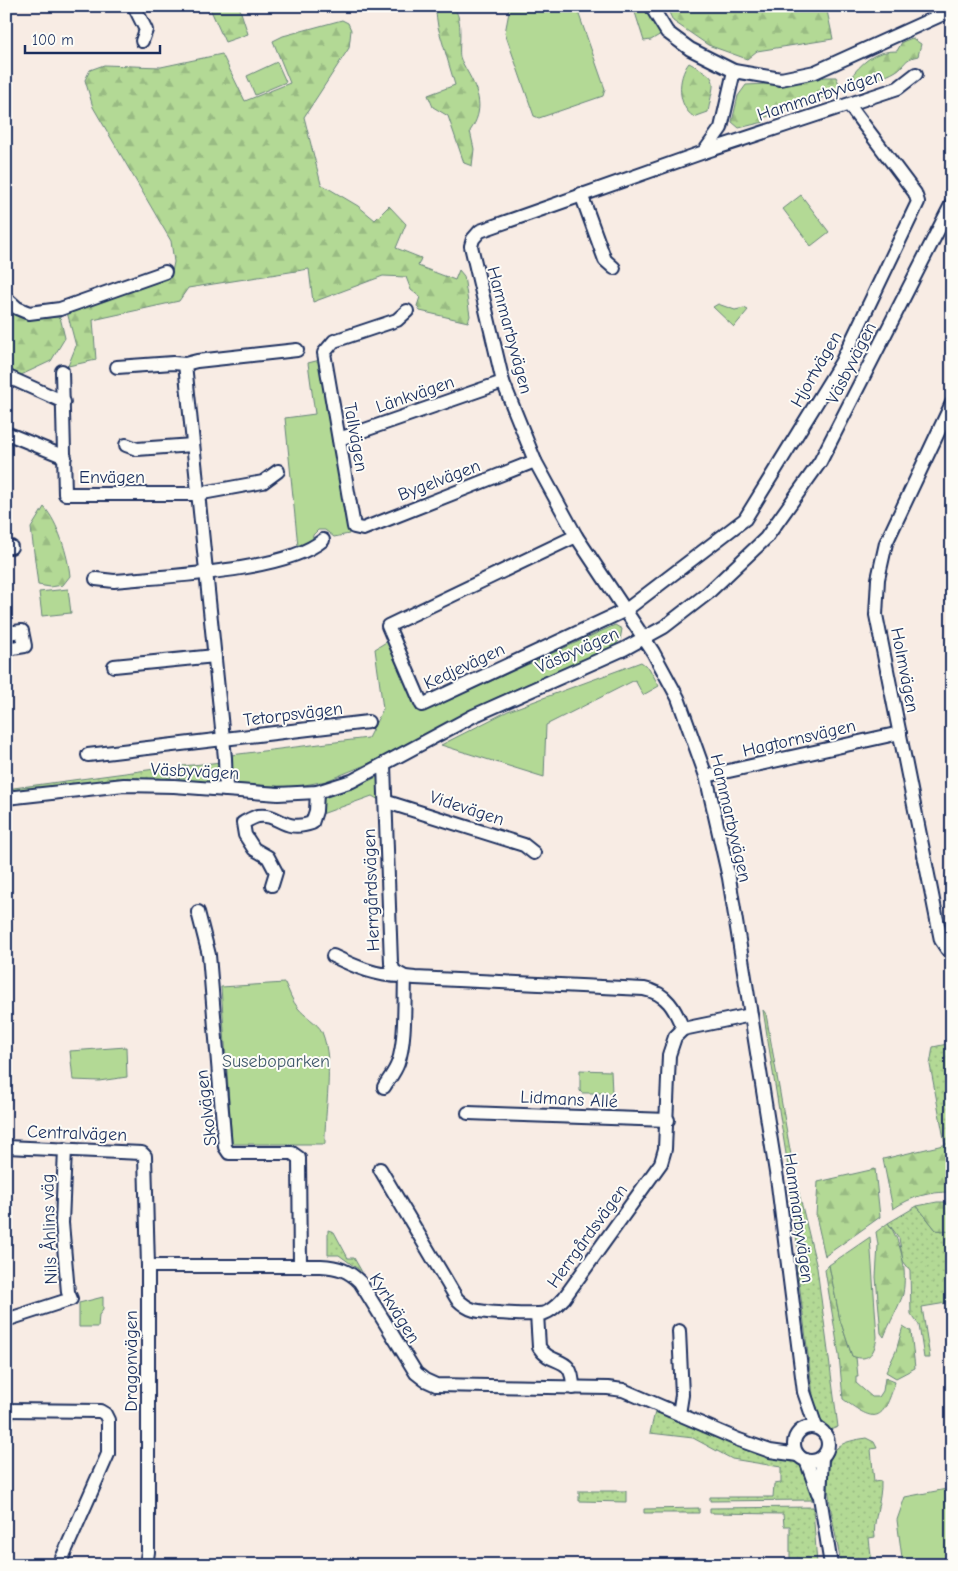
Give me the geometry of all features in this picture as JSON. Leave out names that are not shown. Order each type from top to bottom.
[{"type":"street","points":[[134,6],[146,30],[142,41]]},
{"type":"street","points":[[651,6],[667,32],[690,49],[734,71],[781,79],[815,72],[952,10]]},
{"type":"street","name":"Hammarbyvägen","points":[[704,152],[722,128],[734,71]]},
{"type":"street","name":"Hammarbyvägen","points":[[816,1427],[804,1392],[778,1185],[751,1015],[728,878],[706,776],[678,698],[645,638],[576,536],[535,461],[503,382],[472,258],[473,239],[480,230],[704,152],[898,88],[916,74]]},
{"type":"street","name":"Hjortvägen","points":[[626,610],[745,519],[842,363],[915,210],[918,202],[915,193],[849,105]]},
{"type":"street","points":[[582,194],[605,260],[614,268]]},
{"type":"street","name":"Väsbyvägen","points":[[6,798],[124,785],[278,794],[316,792],[352,781],[472,716],[645,638],[664,627],[708,593],[766,538],[820,462],[952,203]]},
{"type":"street","points":[[6,298],[18,308],[29,313],[60,309],[165,272]]},
{"type":"street","name":"Tallvägen","points":[[354,527],[324,353],[334,340],[396,320],[406,311]]},
{"type":"street","points":[[117,367],[185,364],[297,350]]},
{"type":"street","name":"Tetorpsvägen","points":[[185,364],[224,740],[226,790]]},
{"type":"street","name":"Envägen","points":[[62,371],[65,494],[197,494]]},
{"type":"street","points":[[6,376],[64,402]]},
{"type":"street","name":"Länkvägen","points":[[339,439],[503,382]]},
{"type":"street","name":"Holmvägen","points":[[952,403],[886,543],[878,579],[876,615],[941,940],[947,949],[952,949]]},
{"type":"street","name":"Envägen","points":[[6,433],[65,457]]},
{"type":"street","points":[[126,445],[137,450],[193,445]]},
{"type":"street","name":"Bygelvägen","points":[[354,527],[362,529],[535,461]]},
{"type":"street","points":[[197,494],[264,482],[278,470]]},
{"type":"street","name":"Kedjevägen","points":[[576,536],[388,626],[422,706],[626,610]]},
{"type":"street","points":[[96,579],[114,581],[257,565],[314,547],[323,540]]},
{"type":"street","points":[[6,633],[22,631],[24,646],[6,648]]},
{"type":"street","points":[[114,666],[214,656]]},
{"type":"street","name":"Tetorpsvägen","points":[[88,755],[368,722]]},
{"type":"street","name":"Hagtornsvägen","points":[[706,776],[900,733]]},
{"type":"street","name":"Herrgårdsvägen","points":[[384,765],[387,802],[391,962],[394,971],[403,976]]},
{"type":"street","points":[[272,885],[276,872],[268,857],[254,849],[245,835],[243,823],[258,816],[271,817],[289,826],[300,827],[312,823],[316,811],[316,792]]},
{"type":"street","name":"Videvägen","points":[[387,802],[524,846],[534,853]]},
{"type":"street","name":"Skolvägen","points":[[198,912],[209,955],[225,1147],[229,1153],[292,1153],[299,1158],[300,1266]]},
{"type":"street","points":[[333,956],[366,971],[384,976],[644,989],[660,994],[667,999],[676,1011],[683,1030],[751,1015]]},
{"type":"street","points":[[384,1087],[398,1064],[400,1054],[404,1019],[403,976]]},
{"type":"street","name":"Herrgårdsvägen","points":[[380,1169],[457,1299],[464,1305],[482,1311],[537,1314],[554,1308],[564,1298],[661,1163],[665,1149],[668,1120],[669,1055],[675,1037],[683,1030]]},
{"type":"street","name":"Lidmans Allé","points":[[468,1113],[668,1120]]},
{"type":"street","name":"Centralvägen","points":[[6,1147],[142,1153],[145,1156]]},
{"type":"street","name":"Nils Åhlins väg","points":[[6,1320],[71,1300],[68,1292],[62,1223],[65,1149]]},
{"type":"street","name":"Dragonvägen","points":[[145,1156],[148,1266],[148,1543],[146,1565]]},
{"type":"street","name":"Kyrkvägen","points":[[148,1266],[300,1266],[340,1268],[354,1276],[409,1364],[425,1380],[448,1387],[623,1390],[770,1451],[802,1457]]},
{"type":"street","points":[[537,1314],[539,1347],[548,1356],[569,1366],[572,1372],[573,1388]]},
{"type":"street","points":[[679,1331],[682,1395],[679,1414]]},
{"type":"street","name":"Hammarbyvägen","points":[[798,1435],[804,1392]]},
{"type":"street","points":[[6,1410],[100,1411],[106,1414],[108,1420],[108,1454],[59,1565]]},
{"type":"street","points":[[802,1457],[817,1460],[827,1450],[828,1440],[823,1432],[816,1427],[798,1435],[794,1448],[802,1457],[820,1496]]},
{"type":"street","name":"Kyrkvägen","points":[[758,1446],[786,1443],[798,1435]]},
{"type":"street","points":[[822,1457],[820,1496],[831,1565]]},
{"type":"green space","points":[[209,6],[239,6],[248,34],[225,42]]},
{"type":"green space","points":[[435,6],[450,6],[455,9],[458,15],[460,57],[475,86],[479,101],[478,116],[470,131],[474,149],[472,166],[464,163],[448,116],[433,107],[428,95],[455,85],[438,27]]},
{"type":"green space","points":[[508,6],[576,6],[605,89],[603,96],[539,118],[534,116],[505,33],[509,12]]},
{"type":"green space","points":[[633,6],[645,6],[661,34],[651,40],[644,41]]},
{"type":"green space","points":[[666,6],[826,6],[833,39],[757,51],[747,59],[708,45],[673,21]]},
{"type":"green space","points":[[342,20],[348,23],[351,30],[349,48],[304,117],[321,184],[358,206],[375,220],[389,206],[406,224],[396,248],[421,258],[418,266],[455,280],[459,270],[464,276],[470,316],[468,322],[420,311],[417,306],[420,297],[411,290],[406,277],[383,276],[313,302],[309,269],[188,288],[179,301],[93,320],[96,360],[68,366],[76,346],[67,312],[171,277],[174,262],[171,241],[93,107],[85,80],[90,70],[104,65],[161,67],[222,54],[245,101],[290,83],[273,41],[283,36]]},
{"type":"green space","points":[[912,38],[921,44],[918,56],[907,60],[899,69],[887,76],[854,81],[854,73],[868,59],[884,52],[897,51],[902,42]]},
{"type":"green space","points":[[277,62],[286,82],[255,95],[247,76]]},
{"type":"green space","points":[[689,63],[706,73],[713,81],[708,112],[694,117],[684,106],[681,92],[682,76]]},
{"type":"green space","points":[[817,77],[836,77],[841,88],[839,92],[763,118],[764,122],[739,128],[732,122],[738,96],[746,85],[787,83]]},
{"type":"green space","points":[[801,195],[829,232],[811,246],[783,209]]},
{"type":"green space","points":[[718,304],[735,310],[744,308],[748,310],[734,327],[713,307]]},
{"type":"green space","points":[[8,310],[24,318],[60,317],[65,338],[51,361],[19,376],[6,368]]},
{"type":"green space","points":[[320,360],[349,534],[334,537],[325,530],[318,530],[313,535],[312,542],[298,546],[285,418],[315,414],[308,363]]},
{"type":"green space","points":[[44,507],[58,530],[67,559],[70,576],[63,585],[50,587],[38,585],[31,528]]},
{"type":"green space","points":[[68,589],[71,613],[42,616],[39,592]]},
{"type":"green space","points":[[615,625],[622,629],[620,640],[614,646],[495,698],[370,763],[326,781],[294,787],[238,784],[234,779],[231,755],[368,738],[383,709],[375,649],[391,639],[427,710]]},
{"type":"green space","points":[[641,662],[649,668],[659,686],[643,695],[635,680],[546,725],[544,777],[441,745],[508,711]]},
{"type":"green space","points":[[222,762],[223,780],[216,784],[181,782],[178,778],[178,770],[182,766]]},
{"type":"green space","points":[[170,767],[171,782],[6,793],[6,789]]},
{"type":"green space","points":[[380,776],[381,801],[372,796],[319,815],[324,798]]},
{"type":"green space","name":"Suseboparken","points":[[285,983],[296,1005],[322,1032],[326,1045],[328,1087],[325,1144],[232,1144],[221,987]]},
{"type":"green space","points":[[763,1010],[766,1014],[795,1178],[790,1179]]},
{"type":"green space","points":[[952,1043],[952,1143],[945,1144],[930,1065],[933,1047]]},
{"type":"green space","points":[[126,1047],[127,1077],[99,1081],[73,1080],[70,1051]]},
{"type":"green space","points":[[580,1070],[611,1071],[612,1093],[582,1093],[580,1091]]},
{"type":"green space","points":[[952,1143],[952,1192],[921,1196],[893,1209],[883,1159]]},
{"type":"green space","points":[[875,1169],[880,1217],[825,1256],[816,1216],[818,1182]]},
{"type":"green space","points":[[797,1185],[817,1268],[838,1427],[830,1430],[818,1420],[813,1395],[796,1258],[798,1250],[789,1186]]},
{"type":"green space","points":[[937,1202],[952,1202],[952,1232],[936,1230],[917,1206]]},
{"type":"green space","points":[[917,1206],[936,1230],[952,1232],[952,1302],[922,1307],[930,1358],[924,1358],[919,1325],[911,1314],[910,1270],[903,1261],[899,1238],[888,1223]]},
{"type":"green space","points":[[888,1223],[900,1248],[904,1266],[904,1285],[902,1298],[884,1337],[881,1333],[876,1277],[878,1245],[876,1232]]},
{"type":"green space","points":[[328,1230],[334,1232],[348,1258],[354,1258],[362,1272],[339,1255],[328,1255]]},
{"type":"green space","points":[[870,1237],[877,1337],[871,1354],[867,1357],[858,1358],[852,1356],[840,1320],[829,1265]]},
{"type":"green space","points":[[829,1265],[840,1320],[852,1356],[856,1357],[858,1377],[856,1377],[856,1383],[872,1397],[879,1397],[883,1391],[885,1378],[895,1382],[886,1405],[882,1412],[877,1415],[863,1413],[843,1399],[839,1355],[825,1270]]},
{"type":"green space","points":[[103,1297],[103,1310],[99,1315],[98,1327],[79,1327],[79,1303]]},
{"type":"green space","points":[[903,1326],[911,1331],[915,1368],[896,1378],[886,1372],[896,1351]]},
{"type":"green space","points":[[655,1412],[798,1460],[810,1481],[812,1500],[710,1501],[710,1497],[773,1497],[774,1484],[781,1483],[781,1467],[732,1459],[693,1438],[650,1433]]},
{"type":"green space","points":[[866,1438],[874,1442],[877,1448],[871,1449],[874,1482],[881,1481],[874,1531],[875,1537],[869,1538],[872,1565],[841,1565],[830,1504],[828,1470],[831,1457],[837,1448],[847,1442]]},
{"type":"green space","points":[[952,1488],[952,1565],[903,1565],[897,1520],[905,1497]]},
{"type":"green space","points":[[579,1491],[626,1491],[626,1502],[579,1501]]},
{"type":"green space","points":[[813,1507],[817,1565],[790,1565],[790,1526],[784,1526],[783,1514],[710,1513],[710,1508]]},
{"type":"green space","points":[[699,1508],[699,1513],[644,1513],[644,1509]]}]
